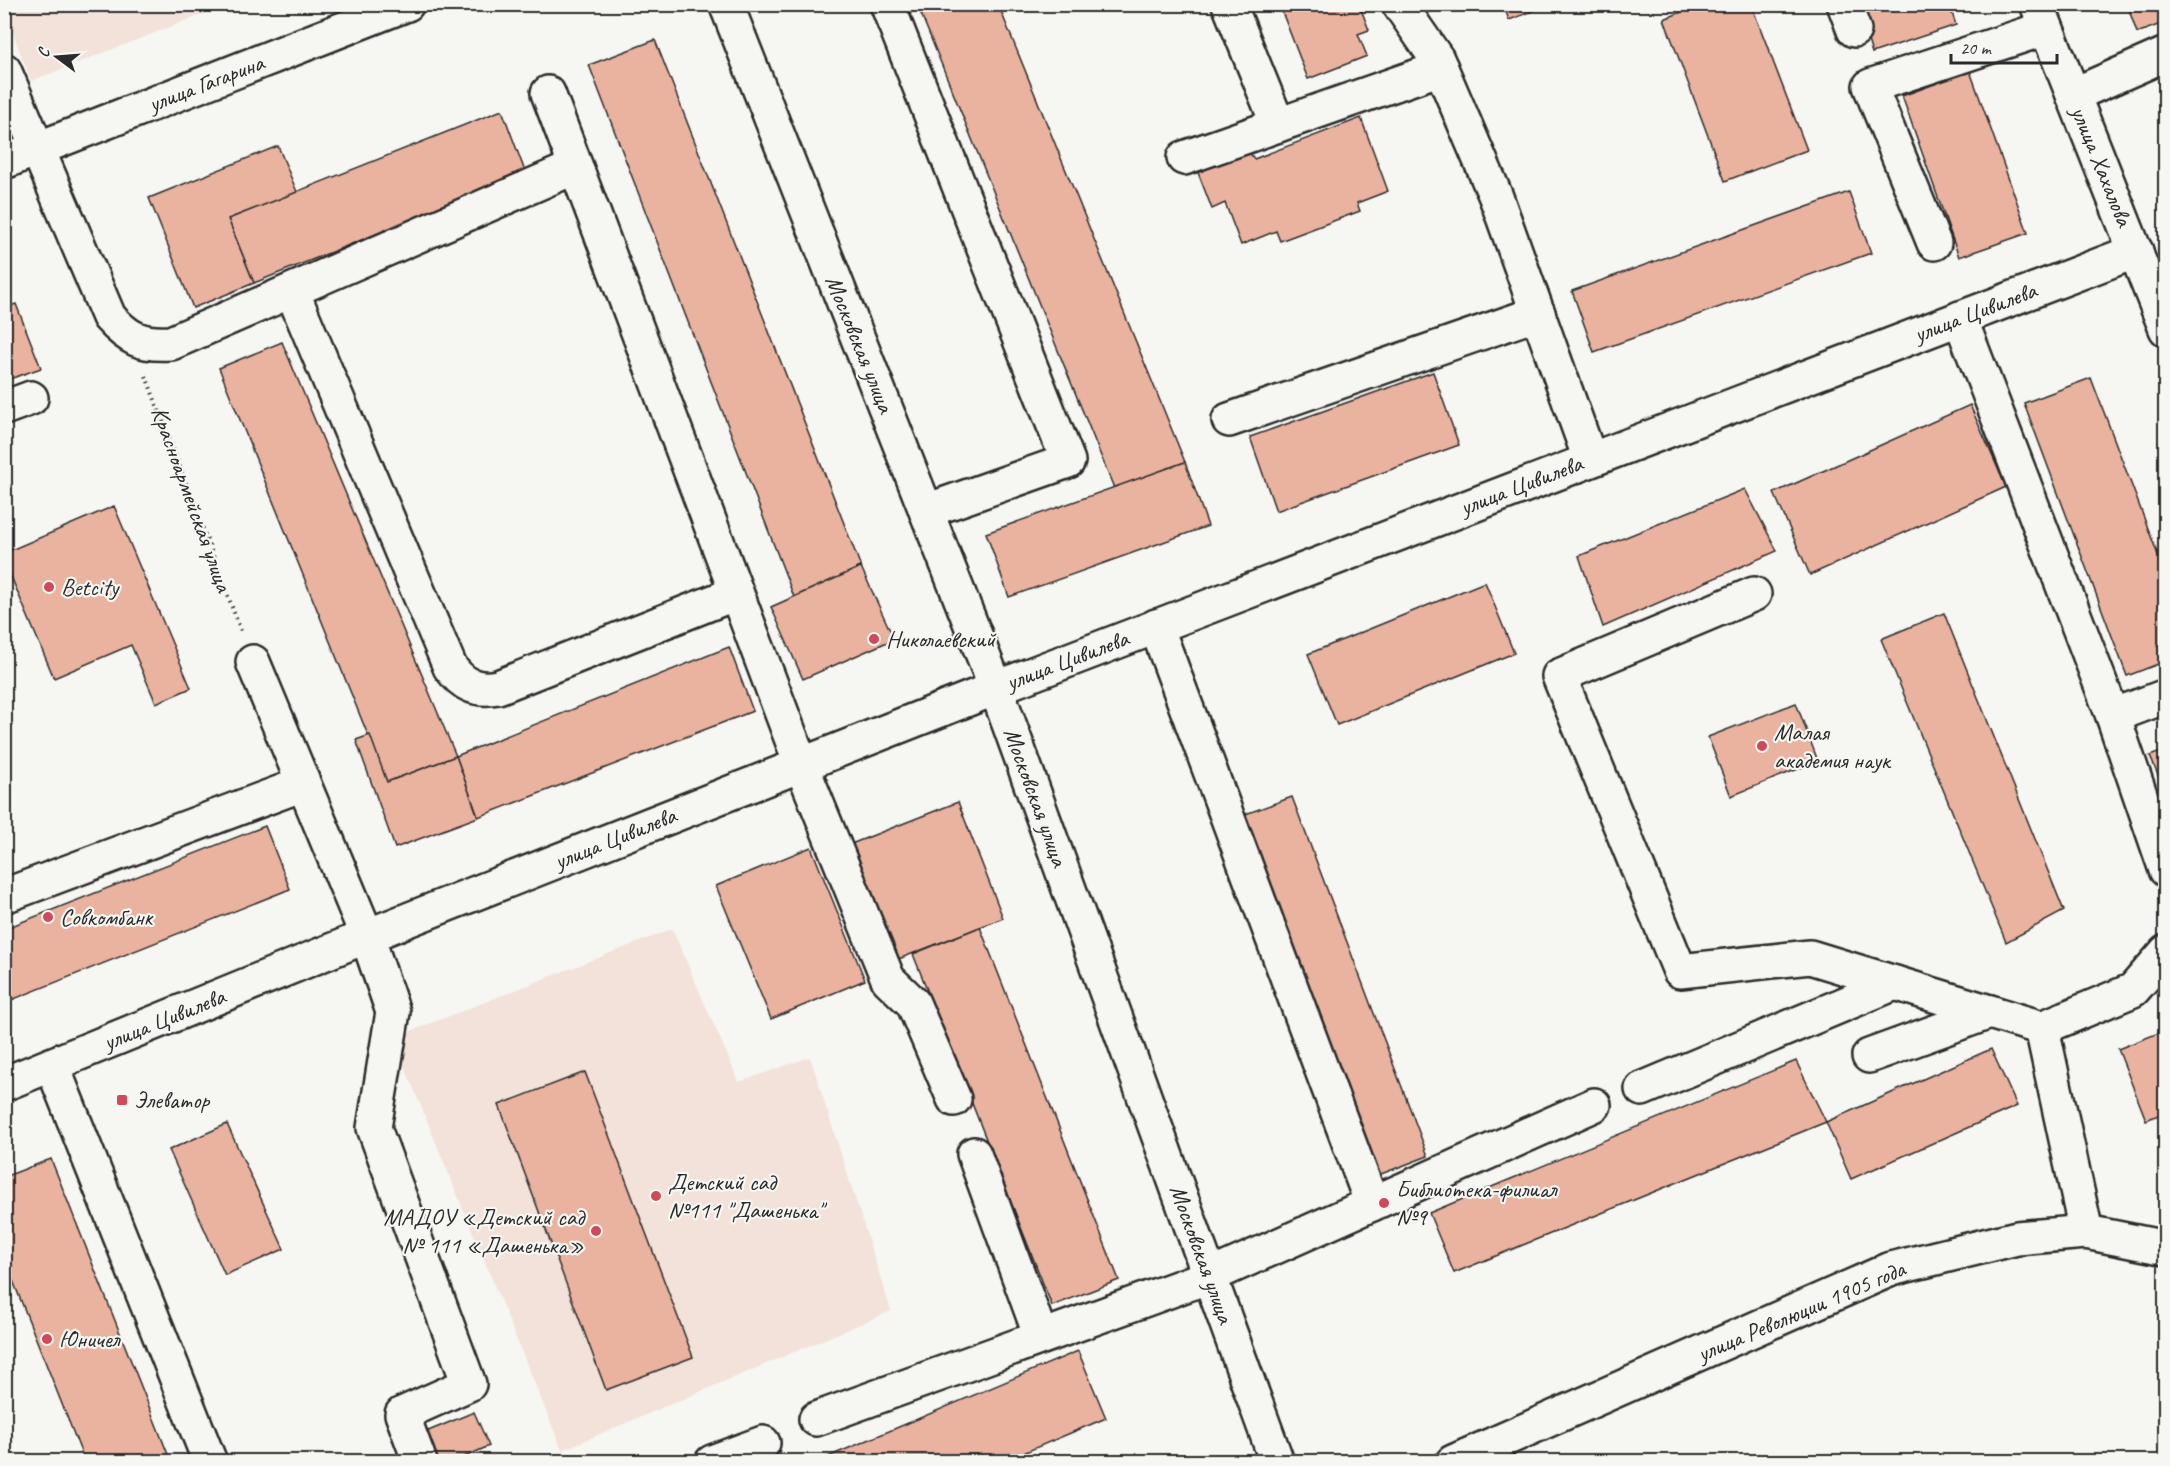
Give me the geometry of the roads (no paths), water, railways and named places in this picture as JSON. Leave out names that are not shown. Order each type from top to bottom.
[{"type":"street","name":"улица Гагарина","points":[[4,162],[407,4]]},
{"type":"street","name":"Московская улица","points":[[726,4],[996,688],[1277,1461]]},
{"type":"street","points":[[887,4],[1068,461],[926,511]]},
{"type":"street","points":[[1229,4],[1278,125]]},
{"type":"street","points":[[1399,4],[1441,68],[1496,197],[1590,459]]},
{"type":"street","points":[[1934,243],[1870,86],[2041,16]]},
{"type":"street","name":"улица Хахалова","points":[[2041,16],[2166,329]]},
{"type":"street","points":[[2073,95],[2166,54]]},
{"type":"street","points":[[1184,158],[1441,68]]},
{"type":"street","points":[[4,70],[109,317],[132,338],[151,344],[171,343],[575,166]]},
{"type":"street","points":[[548,93],[801,764],[888,980],[913,1003],[954,1099]]},
{"type":"street","name":"улица Цивилева","points":[[4,1084],[367,936],[801,764],[2136,251]]},
{"type":"street","points":[[292,291],[450,667],[464,683],[484,690],[498,687],[736,593]]},
{"type":"street","points":[[1229,420],[1538,313]]},
{"type":"street","points":[[1960,318],[2113,716],[2166,870]]},
{"type":"street","points":[[1754,594],[1559,676],[1680,971],[1810,957],[2042,1028],[2133,990],[2166,952]]},
{"type":"street","points":[[1156,626],[1372,1204]]},
{"type":"street","points":[[253,662],[367,936],[393,1012],[374,1128],[469,1384],[402,1414],[420,1461]]},
{"type":"street","points":[[2113,716],[2166,696]]},
{"type":"street","points":[[4,896],[303,784]]},
{"type":"street","points":[[1642,1089],[1895,983]]},
{"type":"street","points":[[1869,1056],[1990,1012]]},
{"type":"street","points":[[2042,1028],[2086,1232]]},
{"type":"street","points":[[52,1065],[210,1461]]},
{"type":"street","points":[[816,1419],[1210,1276],[1594,1105]]},
{"type":"street","points":[[974,1154],[1041,1337]]},
{"type":"street","name":"улица Революции 1905 года","points":[[1453,1461],[1891,1269],[2017,1238],[2086,1232],[2166,1248]]},
{"type":"street","points":[[712,1461],[764,1443]]},
{"type":"place","name":"Betcity","points":[[49,587]]},
{"type":"place","name":"Николаевский","points":[[874,639]]},
{"type":"place","name":"Малая академия наук","points":[[1762,746]]},
{"type":"place","name":"Совкомбанк","points":[[48,917]]},
{"type":"place","name":"Элеватор","points":[[122,1100]]},
{"type":"place","name":"Детский сад №111 \"Дашенька\"","points":[[656,1196]]},
{"type":"place","name":"Библиотека-филиал №9","points":[[1384,1203]]},
{"type":"place","name":"МАДОУ «Детский сад № 111 «Дашенька»","points":[[596,1231]]},
{"type":"place","name":"Юничел","points":[[47,1339]]}]
